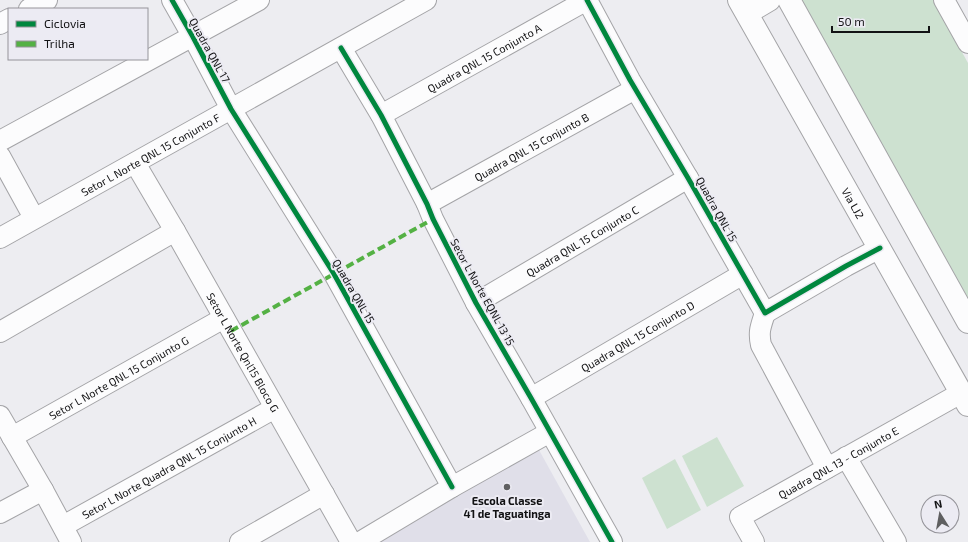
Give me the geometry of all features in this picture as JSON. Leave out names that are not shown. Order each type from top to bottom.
[{"type":"main road","points":[[743,7],[769,0]]},
{"type":"main road","points":[[789,0],[968,322]]},
{"type":"main road","name":"Via LJ2","points":[[743,7],[965,399]]},
{"type":"street","points":[[31,8],[47,0]]},
{"type":"street","name":"Quadra QNL 17","points":[[172,0],[231,109]]},
{"type":"street","points":[[0,141],[259,0]]},
{"type":"street","name":"Setor L Norte QNL 15 Conjunto F","points":[[0,238],[426,0]]},
{"type":"street","name":"Quadra QNL 15","points":[[587,0],[635,89],[765,313]]},
{"type":"street","name":"Quadra QNL 15 Conjunto A","points":[[381,115],[587,0]]},
{"type":"street","points":[[944,0],[966,35]]},
{"type":"street","name":"Setor L Norte EQNL 13 15","points":[[341,48],[381,115],[476,303],[612,542]]},
{"type":"street","name":"Quadra QNL 15 Conjunto B","points":[[427,204],[635,89]]},
{"type":"street","name":"Quadra QNL 15","points":[[231,109],[334,274],[452,487]]},
{"type":"street","points":[[0,156],[34,218]]},
{"type":"street","name":"Setor L Norte Qnl15 Bloco G","points":[[135,163],[351,542]]},
{"type":"street","name":"Quadra QNL 15 Conjunto C","points":[[476,303],[688,178]]},
{"type":"street","points":[[0,332],[175,231]]},
{"type":"street","points":[[827,468],[761,345],[759,336],[760,329],[765,313],[880,248]]},
{"type":"street","name":"Quadra QNL 15 Conjunto D","points":[[531,398],[743,274]]},
{"type":"street","name":"Setor L Norte QNL 15 Conjunto G","points":[[12,437],[224,318]]},
{"type":"street","name":"Quadra QNL 13 - Conjunto E","points":[[754,542],[740,517],[846,457],[965,399]]},
{"type":"street","name":"Setor L Norte Quadra QNL 15 Conjunto H","points":[[67,534],[275,408]]},
{"type":"street","points":[[0,416],[67,534]]},
{"type":"street","points":[[360,542],[452,487],[550,432]]},
{"type":"street","points":[[846,457],[896,542]]},
{"type":"street","points":[[0,513],[43,490]]},
{"type":"street","points":[[240,542],[324,494]]},
{"type":"shaded area","name":"Escola Classe 41 de Taguatinga","points":[[534,441],[590,542],[380,542],[374,532]]},
{"type":"green space","points":[[801,0],[933,0],[968,63],[968,298]]},
{"type":"green space","points":[[717,437],[744,486],[707,507],[682,456]]},
{"type":"green space","points":[[675,459],[701,510],[667,529],[642,478]]},
{"type":"marked path","points":[[231,331],[433,219]]},
{"type":"cycle path","points":[[172,0],[231,109],[334,274],[452,487]]},
{"type":"cycle path","points":[[587,0],[630,80],[765,313],[880,248]]},
{"type":"cycle path","points":[[341,48],[381,115],[476,303],[612,542]]},
{"type":"place","name":"Escola Classe 41 de Taguatinga","points":[[507,487]]}]
